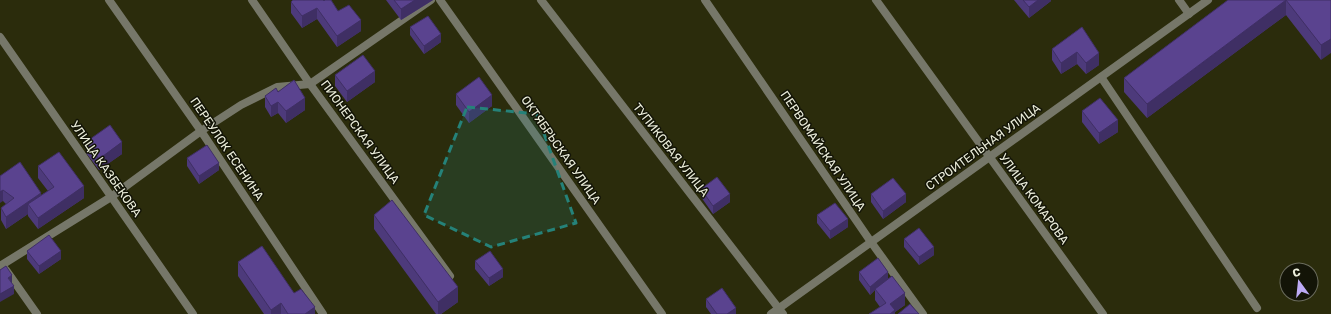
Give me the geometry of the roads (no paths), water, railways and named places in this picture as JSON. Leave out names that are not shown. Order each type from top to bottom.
[{"type":"street","name":"ПЕРЕУЛОК ЕСЕНИНА","points":[[108,0],[202,131],[323,314]]},
{"type":"street","name":"ПИОНЕРСКАЯ УЛИЦА","points":[[252,0],[310,84],[450,276]]},
{"type":"street","points":[[37,314],[1,264],[111,197],[202,131],[241,105],[277,87],[310,84],[431,0]]},
{"type":"street","name":"ОКТЯБРЬСКАЯ УЛИЦА","points":[[440,0],[662,314]]},
{"type":"street","name":"ТУПИКОВАЯ УЛИЦА","points":[[541,0],[781,311]]},
{"type":"street","name":"ПЕРВОМАЙСКАЯ УЛИЦА","points":[[705,0],[871,242],[923,314]]},
{"type":"street","name":"УЛИЦА КОМАРОВА","points":[[876,0],[1103,314]]},
{"type":"street","points":[[1179,0],[1189,14]]},
{"type":"street","name":"СТРОИТЕЛЬНАЯ УЛИЦА","points":[[771,314],[781,311],[871,242],[1208,0]]},
{"type":"street","name":"УЛИЦА КАЗБЕКОВА","points":[[0,37],[193,314]]},
{"type":"street","points":[[1101,77],[1257,308]]}]
